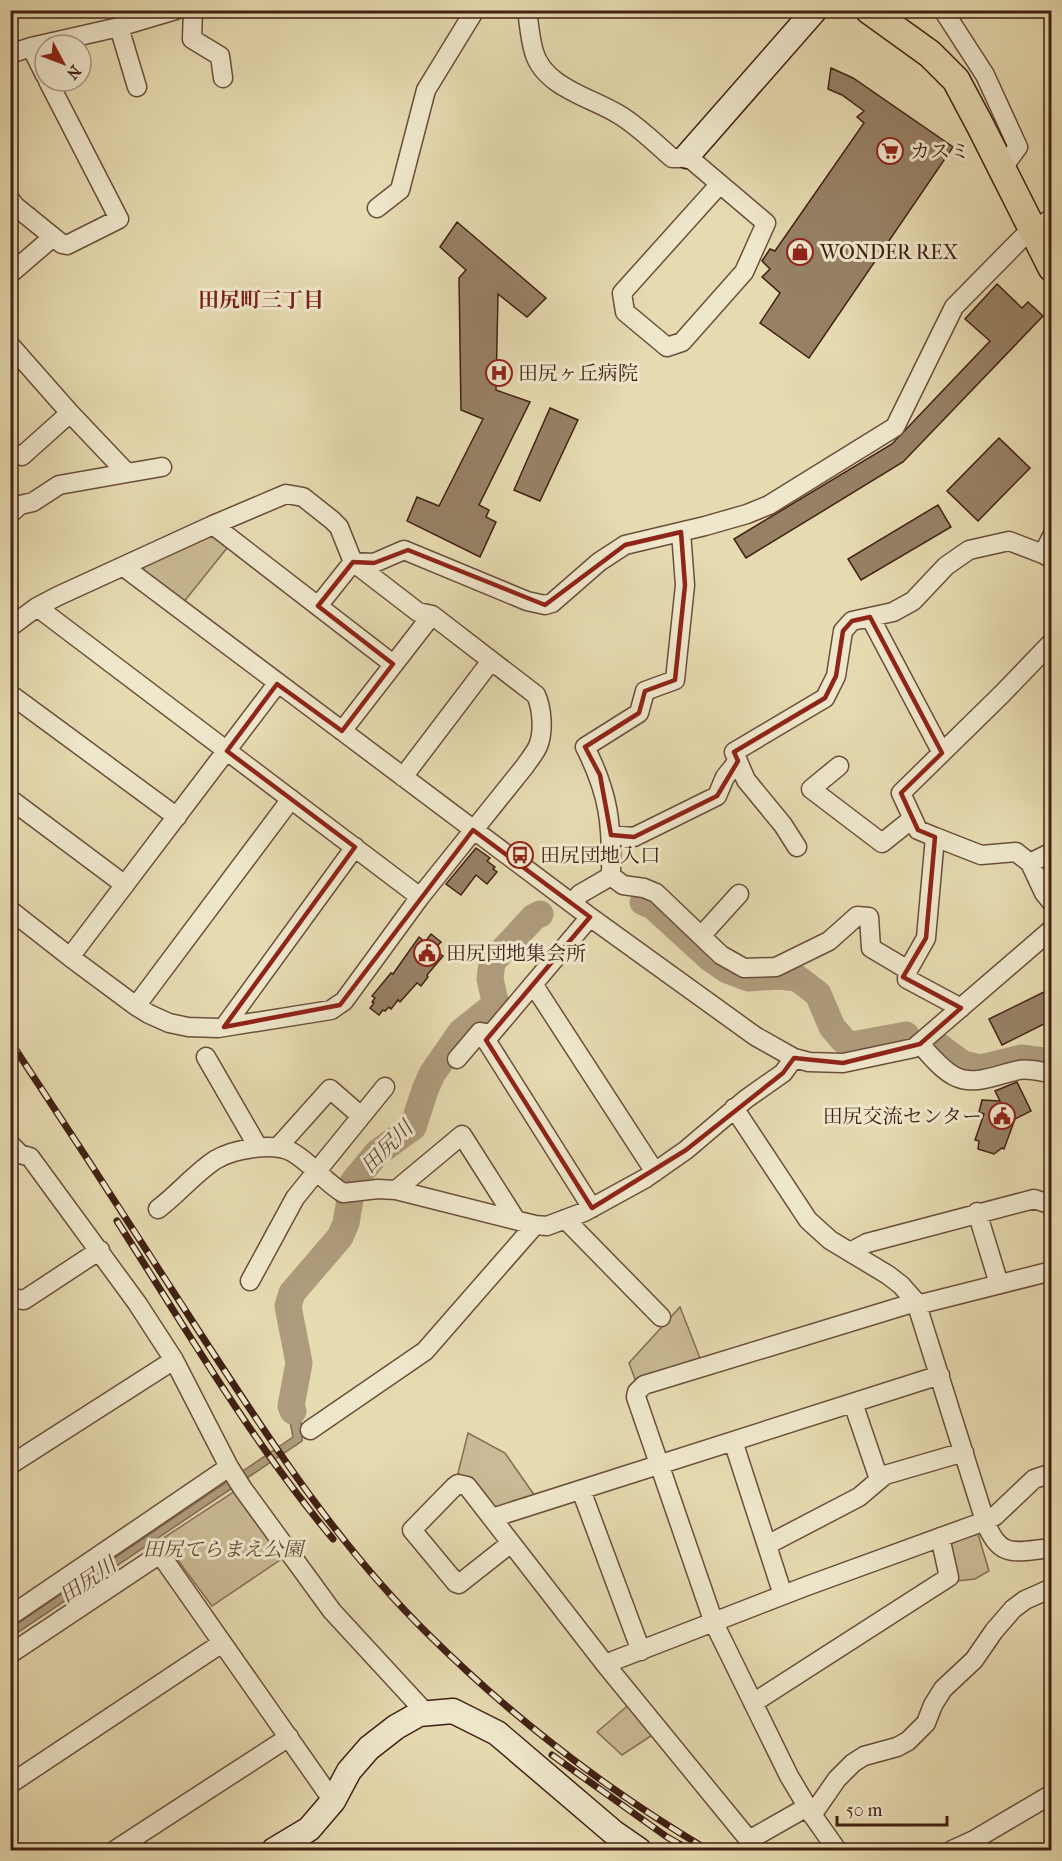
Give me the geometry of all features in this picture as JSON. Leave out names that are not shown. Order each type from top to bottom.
[{"type":"main road","points":[[869,10],[930,54],[950,74],[966,99],[1002,169],[1042,224],[1052,268]]},
{"type":"street","points":[[193,10],[192,39],[220,56],[223,78]]},
{"type":"street","points":[[377,208],[400,190],[426,90],[475,10]]},
{"type":"street","points":[[527,10],[534,53],[549,75],[560,85],[620,114],[672,158],[687,156],[815,10]]},
{"type":"street","points":[[943,10],[985,75],[1018,147],[1002,169]]},
{"type":"street","points":[[10,54],[173,11]]},
{"type":"street","points":[[119,27],[137,87]]},
{"type":"street","points":[[31,47],[33,51]]},
{"type":"street","points":[[10,199],[15,206],[53,237],[67,245],[119,219],[54,93]]},
{"type":"street","points":[[687,156],[766,223],[744,272],[682,342],[667,347],[625,312],[622,293],[719,185]]},
{"type":"street","points":[[353,562],[374,562],[398,551],[408,550],[527,601],[544,605],[558,599],[600,562],[625,545],[747,514],[769,505],[895,427],[954,306],[1022,238],[1042,224]]},
{"type":"street","points":[[10,274],[53,237]]},
{"type":"street","points":[[10,345],[127,473]]},
{"type":"street","points":[[10,452],[22,456],[70,413]]},
{"type":"street","points":[[10,514],[20,505],[33,502],[59,485],[162,466]]},
{"type":"street","points":[[10,627],[37,608],[213,525],[286,494],[303,497],[339,527],[353,562],[418,612],[432,615],[536,695],[541,706],[538,746],[525,766],[420,897],[344,1001],[331,1010],[203,1029],[159,1019],[136,1006],[10,910]]},
{"type":"street","points":[[213,525],[393,664]]},
{"type":"street","points":[[611,876],[611,835],[600,775],[585,747],[639,713],[645,691],[675,680],[685,585],[681,532]]},
{"type":"street","points":[[797,847],[783,825],[746,780],[734,752],[825,698],[836,676],[843,631],[852,621],[893,612],[913,602],[946,566],[969,550],[1009,541],[1047,556],[1052,536]]},
{"type":"street","points":[[318,606],[353,562]]},
{"type":"street","points":[[124,567],[590,917],[755,1036],[794,1058],[808,1062],[843,1063],[920,1044],[1052,929]]},
{"type":"street","points":[[37,608],[420,897]]},
{"type":"street","points":[[342,731],[432,615]]},
{"type":"street","points":[[870,617],[942,753]]},
{"type":"street","points":[[1052,642],[901,793],[918,830],[981,855],[1016,852],[1030,863],[1044,893],[1052,903]]},
{"type":"street","points":[[403,777],[491,661]]},
{"type":"street","points":[[70,957],[277,684]]},
{"type":"street","points":[[10,694],[177,817]]},
{"type":"street","points":[[611,835],[634,837],[717,796],[725,777],[738,761]]},
{"type":"street","points":[[839,766],[811,789],[882,843],[912,819]]},
{"type":"street","points":[[10,799],[125,885]]},
{"type":"street","points":[[136,1006],[291,799]]},
{"type":"street","points":[[934,837],[926,938],[908,970],[907,979],[961,1008]]},
{"type":"street","points":[[224,1027],[355,847]]},
{"type":"street","points":[[1030,863],[1052,852]]},
{"type":"street","points":[[572,903],[580,894],[611,876]]},
{"type":"street","points":[[611,876],[623,885],[644,888],[656,893],[721,955],[744,968],[776,967],[829,941],[857,916],[868,917],[872,948],[908,970]]},
{"type":"street","points":[[701,936],[739,894]]},
{"type":"street","points":[[590,917],[486,1040],[592,1208]]},
{"type":"street","points":[[533,984],[655,1172]]},
{"type":"street","points":[[457,1059],[480,1032],[491,1034]]},
{"type":"street","points":[[920,1044],[944,1069],[956,1077],[969,1081],[982,1080],[1022,1069],[1052,1073]]},
{"type":"street","points":[[206,1057],[258,1147]]},
{"type":"street","points":[[158,1209],[215,1160],[258,1147],[289,1151],[349,1193],[378,1189],[396,1190],[456,1207],[547,1226],[592,1208],[655,1172],[686,1150],[734,1108],[783,1073],[794,1058]]},
{"type":"street","points":[[250,1281],[296,1198],[316,1170],[385,1087]]},
{"type":"street","points":[[278,1148],[330,1089],[361,1116]]},
{"type":"street","points":[[734,1108],[808,1220],[830,1240],[888,1275],[901,1285],[917,1303],[990,1533],[1003,1549],[1009,1551],[1052,1548]]},
{"type":"street","points":[[396,1190],[462,1135],[516,1220]]},
{"type":"street","points":[[14,1154],[30,1157],[137,1303],[174,1360],[234,1474],[332,1611],[426,1713]]},
{"type":"street","points":[[850,1252],[867,1243],[1034,1198],[1052,1205]]},
{"type":"street","points":[[977,1212],[999,1284]]},
{"type":"street","points":[[565,1219],[661,1317]]},
{"type":"street","points":[[310,1430],[425,1351],[535,1225]]},
{"type":"street","points":[[10,1298],[24,1300],[99,1250]]},
{"type":"street","points":[[837,1851],[789,1776],[714,1623],[637,1402],[637,1392],[644,1385],[917,1303],[1052,1271]]},
{"type":"street","points":[[12,1460],[174,1360]]},
{"type":"street","points":[[492,1518],[940,1375]]},
{"type":"street","points":[[854,1403],[879,1479]]},
{"type":"street","points":[[733,1441],[783,1595]]},
{"type":"street","points":[[767,1545],[859,1497],[885,1475],[964,1452]]},
{"type":"street","points":[[606,1664],[783,1595],[985,1521],[1034,1479],[1052,1473]]},
{"type":"street","points":[[10,1616],[234,1474]]},
{"type":"street","points":[[511,1543],[459,1584],[412,1530],[458,1484],[467,1486],[606,1664],[749,1840],[810,1811],[853,1762],[908,1741],[926,1723],[943,1689],[974,1660],[1008,1614],[1020,1603],[1052,1588]]},
{"type":"street","points":[[581,1490],[641,1651]]},
{"type":"street","points":[[753,1703],[949,1577],[940,1537]]},
{"type":"street","points":[[10,1654],[160,1554],[333,1800]]},
{"type":"street","points":[[10,1784],[222,1643]]},
{"type":"street","points":[[274,1851],[309,1829],[333,1800],[349,1771],[369,1748],[396,1727],[418,1714],[453,1712],[497,1733],[613,1832],[639,1851]]},
{"type":"street","points":[[116,1851],[289,1737]]},
{"type":"street","points":[[952,1851],[1052,1794]]},
{"type":"highlighted area","points":[[681,532],[685,585],[675,680],[645,691],[639,713],[585,747],[600,775],[611,835],[634,837],[717,796],[738,761],[734,752],[825,698],[836,676],[843,631],[852,621],[870,617],[942,753],[901,793],[918,830],[935,837],[926,938],[903,977],[961,1008],[920,1044],[843,1063],[794,1058],[783,1073],[686,1150],[592,1208],[486,1040],[590,917],[473,830],[340,1005],[224,1027],[355,847],[227,751],[277,684],[342,731],[393,664],[318,606],[353,562],[374,563],[408,550],[545,605],[625,545]]},
{"type":"green space","points":[[204,535],[213,537],[227,548],[183,603],[143,571],[146,563]]},
{"type":"green space","points":[[680,1307],[700,1358],[635,1379],[629,1363]]},
{"type":"green space","points":[[468,1433],[505,1453],[537,1499],[493,1515],[458,1473]]},
{"type":"green space","name":"田尻てらまえ公園","points":[[238,1489],[283,1558],[212,1606],[162,1539]]},
{"type":"green space","points":[[978,1534],[989,1571],[975,1579],[957,1581],[951,1545],[955,1541]]},
{"type":"green space","points":[[632,1702],[657,1732],[622,1755],[597,1732]]},
{"type":"water","points":[[291,1375],[300,1376],[296,1407],[302,1426],[302,1441],[11,1637],[11,1628],[293,1437],[287,1406]]},
{"type":"building","points":[[831,68],[853,78],[953,147],[809,358],[760,323],[780,293],[762,277],[770,269],[762,261],[770,249],[775,251],[864,123],[857,117],[864,111],[842,95],[828,89]]},
{"type":"building","points":[[457,222],[546,298],[527,317],[498,294],[496,390],[530,402],[479,505],[489,510],[486,517],[496,522],[480,557],[407,521],[417,497],[439,506],[483,419],[461,410],[459,278],[466,270],[440,247]]},
{"type":"building","points":[[997,284],[1022,308],[1028,302],[1043,316],[903,462],[746,558],[734,539],[892,444],[990,341],[965,319]]},
{"type":"building","points":[[550,408],[578,420],[540,501],[514,490]]},
{"type":"building","points":[[999,438],[1030,468],[978,521],[947,491]]},
{"type":"building","points":[[938,505],[951,527],[861,580],[848,559]]},
{"type":"building","points":[[476,848],[490,858],[487,861],[495,867],[493,869],[497,872],[487,884],[476,875],[461,895],[446,884]]},
{"type":"building","points":[[431,934],[441,942],[434,949],[443,956],[421,986],[417,983],[400,1002],[398,1000],[391,1009],[389,1007],[383,1010],[379,1015],[370,1008],[375,998],[372,996],[391,973],[393,974],[419,937],[425,942]]},
{"type":"building","points":[[1052,988],[1052,1020],[1002,1045],[989,1019]]},
{"type":"building","name":"田尻交流センター","points":[[1017,1082],[1031,1111],[1015,1119],[1004,1149],[994,1154],[978,1149],[979,1141],[975,1140],[984,1114],[979,1112],[982,1100],[1000,1101],[995,1091]]},
{"type":"waterway","name":"田尻川","points":[[643,902],[653,906],[711,959],[727,970],[748,978],[779,976],[797,978],[818,994],[832,1027],[844,1041],[852,1045],[906,1035]]},
{"type":"waterway","name":"田尻川","points":[[293,1411],[291,1406],[299,1363],[288,1306],[292,1293],[340,1237],[346,1223],[353,1182],[377,1153],[413,1127],[432,1074],[461,1032],[491,1008],[495,1001],[490,979],[492,962],[534,917],[540,914]]},
{"type":"waterway","name":"田尻川","points":[[940,1047],[963,1064],[980,1068],[1021,1058],[1052,1062]]},
{"type":"railway","points":[[10,1041],[279,1452],[335,1528],[396,1601],[461,1666],[528,1724],[634,1803],[708,1850]]},
{"type":"railway","points":[[117,1221],[247,1424],[303,1502],[333,1539]]},
{"type":"railway","points":[[552,1755],[667,1837],[690,1850]]},
{"type":"place","name":"カスミ","points":[[890,151]]},
{"type":"place","name":"WONDER REX","points":[[800,252]]},
{"type":"place","name":"田尻ヶ丘病院","points":[[499,373]]},
{"type":"place","name":"田尻団地入口","points":[[520,855]]},
{"type":"place","name":"田尻団地集会所","points":[[427,953]]},
{"type":"place","name":"田尻交流センター","points":[[1002,1116]]},
{"type":"district","name":"田尻町三丁目","points":[[261,300]]}]
